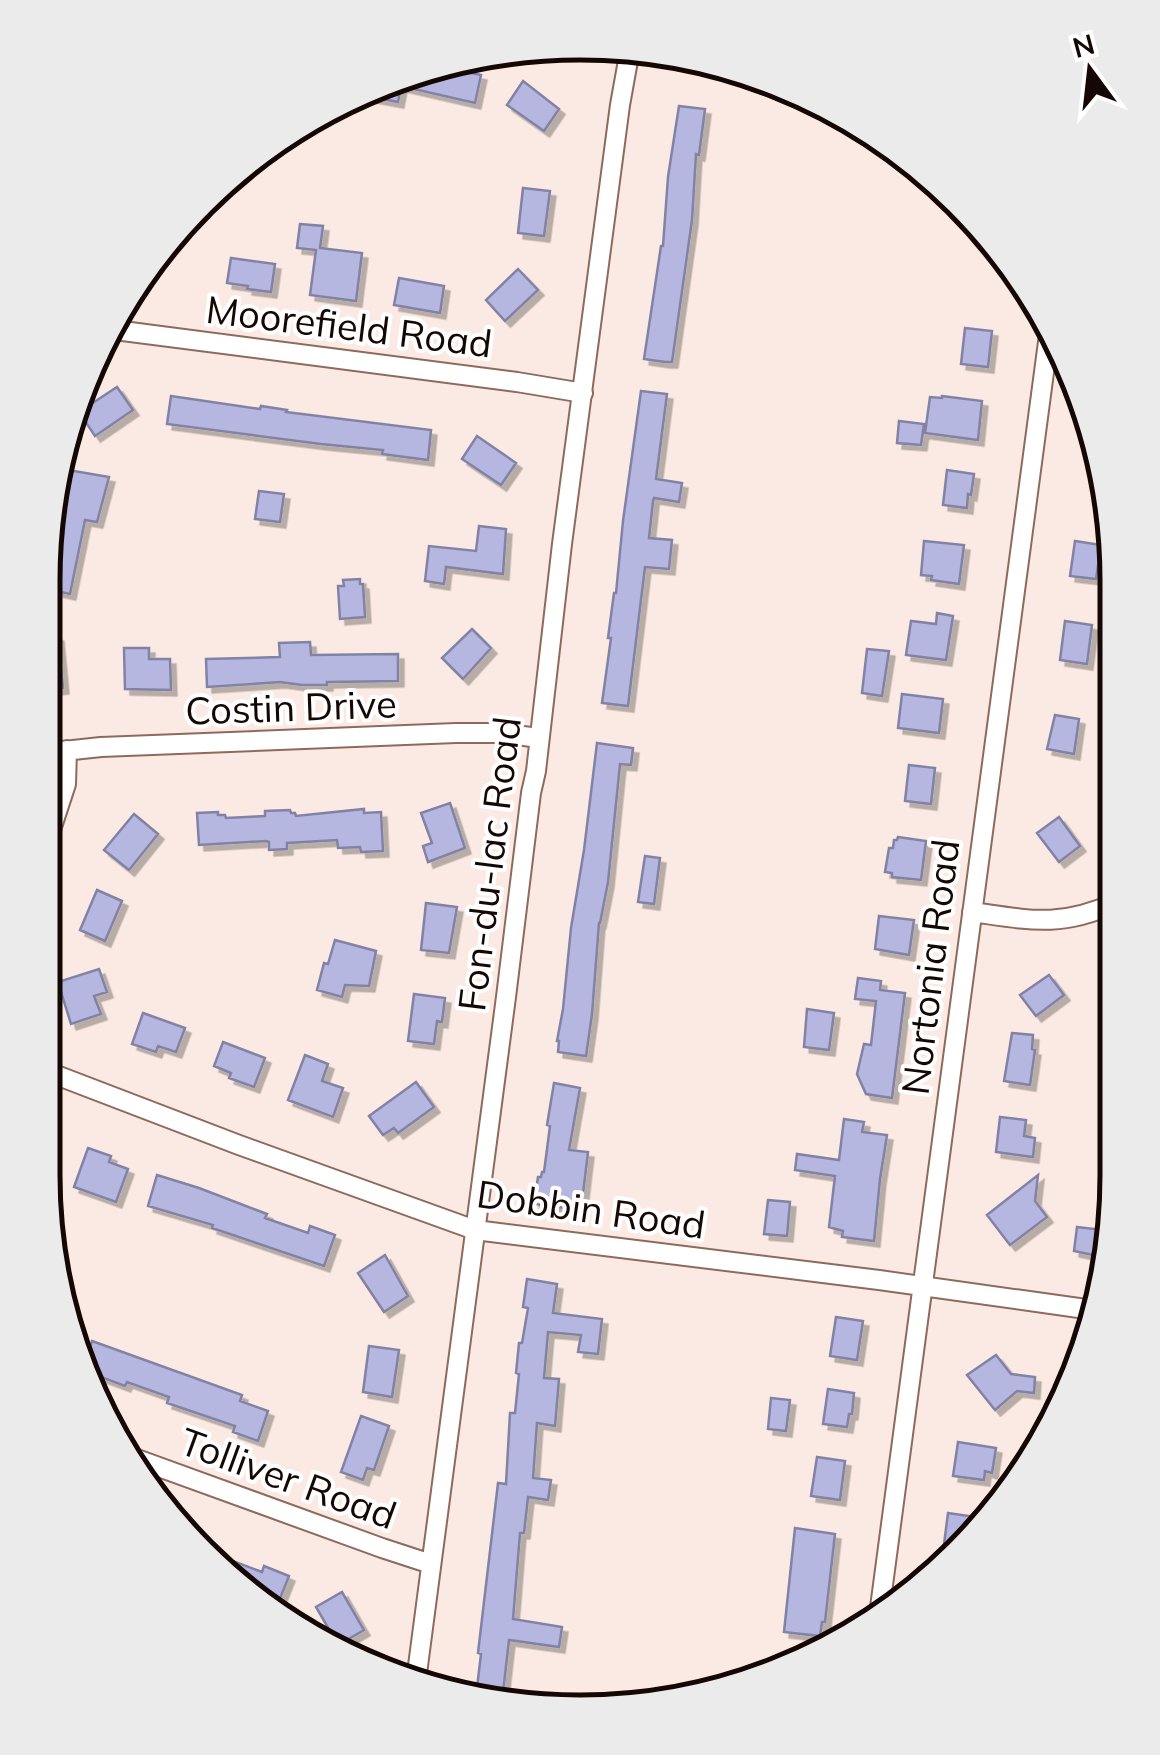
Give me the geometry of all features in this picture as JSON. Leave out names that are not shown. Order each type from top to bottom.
[{"type":"street","name":"Fon-du-lac Road","points":[[418,1668],[628,62]]},
{"type":"street","name":"Moorefield Road","points":[[125,330],[583,393]]},
{"type":"street","name":"Nortonia Road","points":[[881,1599],[1047,352]]},
{"type":"street","name":"Costin Drive","points":[[60,751],[456,733],[539,738]]},
{"type":"street","points":[[60,802],[66,784],[67,750]]},
{"type":"street","points":[[972,912],[1028,920],[1063,920],[1100,909]]},
{"type":"street","name":"Dobbin Road","points":[[60,1077],[474,1230],[1082,1308]]},
{"type":"street","name":"Tolliver Road","points":[[147,1463],[432,1564]]},
{"type":"building","points":[[469,72],[481,75],[475,103],[412,88]]},
{"type":"building","points":[[523,81],[559,109],[544,131],[507,105]]},
{"type":"building","points":[[400,93],[398,102],[383,99]]},
{"type":"building","points":[[679,106],[705,109],[699,155],[696,154],[692,220],[672,362],[665,362],[644,359],[663,246]]},
{"type":"building","points":[[523,188],[550,191],[544,236],[518,233]]},
{"type":"building","points":[[300,224],[323,226],[320,248],[362,253],[356,301],[310,295],[316,250],[297,248]]},
{"type":"building","points":[[231,258],[275,264],[271,292],[227,283]]},
{"type":"building","points":[[518,269],[538,290],[505,321],[486,300]]},
{"type":"building","points":[[399,278],[444,286],[440,313],[394,305]]},
{"type":"building","points":[[965,328],[992,331],[988,367],[961,364]]},
{"type":"building","points":[[117,387],[133,410],[95,436],[85,422],[91,404]]},
{"type":"building","points":[[641,391],[667,394],[656,479],[682,483],[679,502],[654,498],[653,501],[649,538],[672,540],[669,569],[645,567],[628,706],[602,703]]},
{"type":"building","points":[[171,396],[431,430],[428,460],[382,454],[383,450],[167,424]]},
{"type":"building","points":[[930,397],[982,401],[978,440],[925,433]]},
{"type":"building","points":[[899,421],[924,424],[921,445],[897,443]]},
{"type":"building","points":[[477,436],[516,463],[501,485],[462,459]]},
{"type":"building","points":[[947,470],[974,474],[967,508],[943,505]]},
{"type":"building","points":[[72,471],[109,477],[97,522],[85,520],[70,594],[60,592],[60,580],[64,512]]},
{"type":"building","points":[[259,491],[284,494],[280,522],[255,519]]},
{"type":"building","points":[[479,526],[506,529],[503,574],[446,567],[444,584],[425,581],[429,546],[476,551]]},
{"type":"building","points":[[924,541],[964,545],[959,584],[921,575]]},
{"type":"building","points":[[1075,541],[1099,545],[1096,579],[1070,576]]},
{"type":"building","points":[[360,579],[365,617],[340,619],[338,586],[344,586],[343,580]]},
{"type":"building","points":[[937,613],[953,616],[946,660],[906,655],[911,621],[936,624]]},
{"type":"building","points":[[1065,621],[1092,625],[1087,664],[1060,660]]},
{"type":"building","points":[[472,629],[491,648],[463,679],[442,658]]},
{"type":"building","points":[[310,642],[311,655],[398,654],[398,681],[207,687],[206,659],[280,657],[279,643]]},
{"type":"building","points":[[124,648],[149,648],[149,659],[170,659],[171,690],[125,689]]},
{"type":"building","points":[[867,649],[889,651],[882,696],[862,693]]},
{"type":"building","points":[[902,694],[943,699],[939,733],[898,728]]},
{"type":"building","points":[[1055,715],[1079,719],[1074,754],[1047,749]]},
{"type":"building","points":[[597,743],[633,748],[631,765],[620,764],[586,1056],[558,1052],[557,1041]]},
{"type":"building","points":[[909,765],[935,768],[931,804],[905,801]]},
{"type":"building","points":[[450,803],[465,848],[428,862],[423,846],[432,843],[421,813]]},
{"type":"building","points":[[364,809],[364,813],[381,812],[383,851],[338,848],[337,840],[287,843],[287,849],[269,850],[266,841],[199,845],[197,813],[218,812],[226,818],[265,816],[265,811],[290,810],[296,816]]},
{"type":"building","points":[[134,814],[158,834],[129,870],[104,850]]},
{"type":"building","points":[[1059,817],[1080,846],[1059,862],[1037,833]]},
{"type":"building","points":[[898,837],[926,841],[921,880],[892,877],[892,873],[885,872],[889,848],[893,848]]},
{"type":"building","points":[[645,856],[660,858],[654,904],[638,902]]},
{"type":"building","points":[[97,890],[122,901],[105,941],[80,930]]},
{"type":"building","points":[[426,903],[457,907],[449,953],[421,950]]},
{"type":"building","points":[[879,916],[914,920],[909,955],[875,949]]},
{"type":"building","points":[[335,940],[376,951],[369,986],[345,985],[342,997],[317,990]]},
{"type":"building","points":[[99,969],[107,992],[94,996],[101,1014],[71,1024],[60,981]]},
{"type":"building","points":[[1049,975],[1064,995],[1036,1016],[1020,995]]},
{"type":"building","points":[[858,978],[881,981],[880,990],[905,993],[892,1098],[866,1094],[857,1074],[864,1044],[871,1045],[876,1001],[855,999]]},
{"type":"building","points":[[414,994],[445,998],[434,1044],[408,1041]]},
{"type":"building","points":[[807,1009],[834,1013],[829,1050],[804,1047]]},
{"type":"building","points":[[143,1013],[185,1028],[176,1052],[158,1046],[156,1052],[132,1044]]},
{"type":"building","points":[[1012,1033],[1033,1035],[1030,1085],[1004,1081]]},
{"type":"building","points":[[223,1042],[265,1058],[254,1087],[229,1078],[231,1073],[214,1066]]},
{"type":"building","points":[[305,1055],[328,1064],[322,1081],[343,1088],[333,1117],[288,1100]]},
{"type":"building","points":[[416,1082],[434,1107],[398,1133],[394,1128],[383,1135],[369,1116]]},
{"type":"building","points":[[554,1083],[580,1088],[569,1150],[588,1152],[581,1210],[534,1204],[538,1177],[544,1172]]},
{"type":"building","points":[[1000,1117],[1026,1120],[1024,1136],[1035,1138],[1033,1157],[996,1152]]},
{"type":"building","points":[[844,1119],[864,1122],[862,1132],[887,1135],[874,1241],[842,1237],[843,1231],[829,1227],[835,1176],[795,1170],[797,1154],[839,1160]]},
{"type":"building","points":[[88,1148],[111,1156],[109,1162],[128,1169],[116,1202],[74,1187]]},
{"type":"building","points":[[157,1175],[267,1214],[265,1218],[308,1233],[310,1226],[335,1235],[324,1266],[148,1206]]},
{"type":"building","points":[[1038,1175],[1035,1201],[1047,1217],[1010,1245],[987,1215]]},
{"type":"building","points":[[768,1200],[790,1202],[787,1236],[764,1234]]},
{"type":"building","points":[[1077,1227],[1097,1229],[1094,1255],[1074,1251]]},
{"type":"building","points":[[385,1255],[408,1296],[384,1312],[358,1273]]},
{"type":"building","points":[[527,1279],[557,1284],[553,1313],[602,1319],[598,1354],[578,1352],[581,1335],[548,1332],[544,1378],[559,1379],[555,1426],[537,1423],[533,1478],[551,1480],[548,1500],[528,1497],[524,1533],[520,1533],[513,1619],[562,1627],[559,1647],[509,1640],[503,1689],[477,1685],[481,1654],[478,1653],[498,1483],[506,1484],[510,1413],[515,1413],[519,1343],[528,1308],[523,1307]]},
{"type":"building","points":[[836,1317],[863,1321],[857,1360],[830,1356]]},
{"type":"building","points":[[92,1341],[242,1395],[240,1401],[268,1411],[258,1441],[233,1432],[235,1426],[167,1403],[169,1397],[101,1377],[90,1347]]},
{"type":"building","points":[[369,1346],[399,1350],[392,1397],[363,1392]]},
{"type":"building","points":[[996,1355],[1011,1374],[1035,1377],[1034,1393],[1017,1391],[995,1410],[967,1375]]},
{"type":"building","points":[[828,1389],[854,1393],[847,1427],[823,1424]]},
{"type":"building","points":[[771,1398],[790,1400],[786,1431],[768,1429]]},
{"type":"building","points":[[361,1416],[389,1426],[374,1470],[367,1468],[363,1480],[341,1472]]},
{"type":"building","points":[[958,1442],[996,1448],[992,1473],[985,1471],[984,1480],[953,1476]]},
{"type":"building","points":[[817,1457],[845,1461],[840,1500],[811,1496]]},
{"type":"building","points":[[948,1513],[972,1516],[948,1543],[944,1547]]},
{"type":"building","points":[[795,1528],[835,1534],[820,1636],[784,1632]]},
{"type":"building","points":[[231,1560],[262,1572],[264,1566],[289,1576],[280,1599]]},
{"type":"building","points":[[342,1592],[364,1630],[347,1640],[329,1630],[316,1607]]}]
